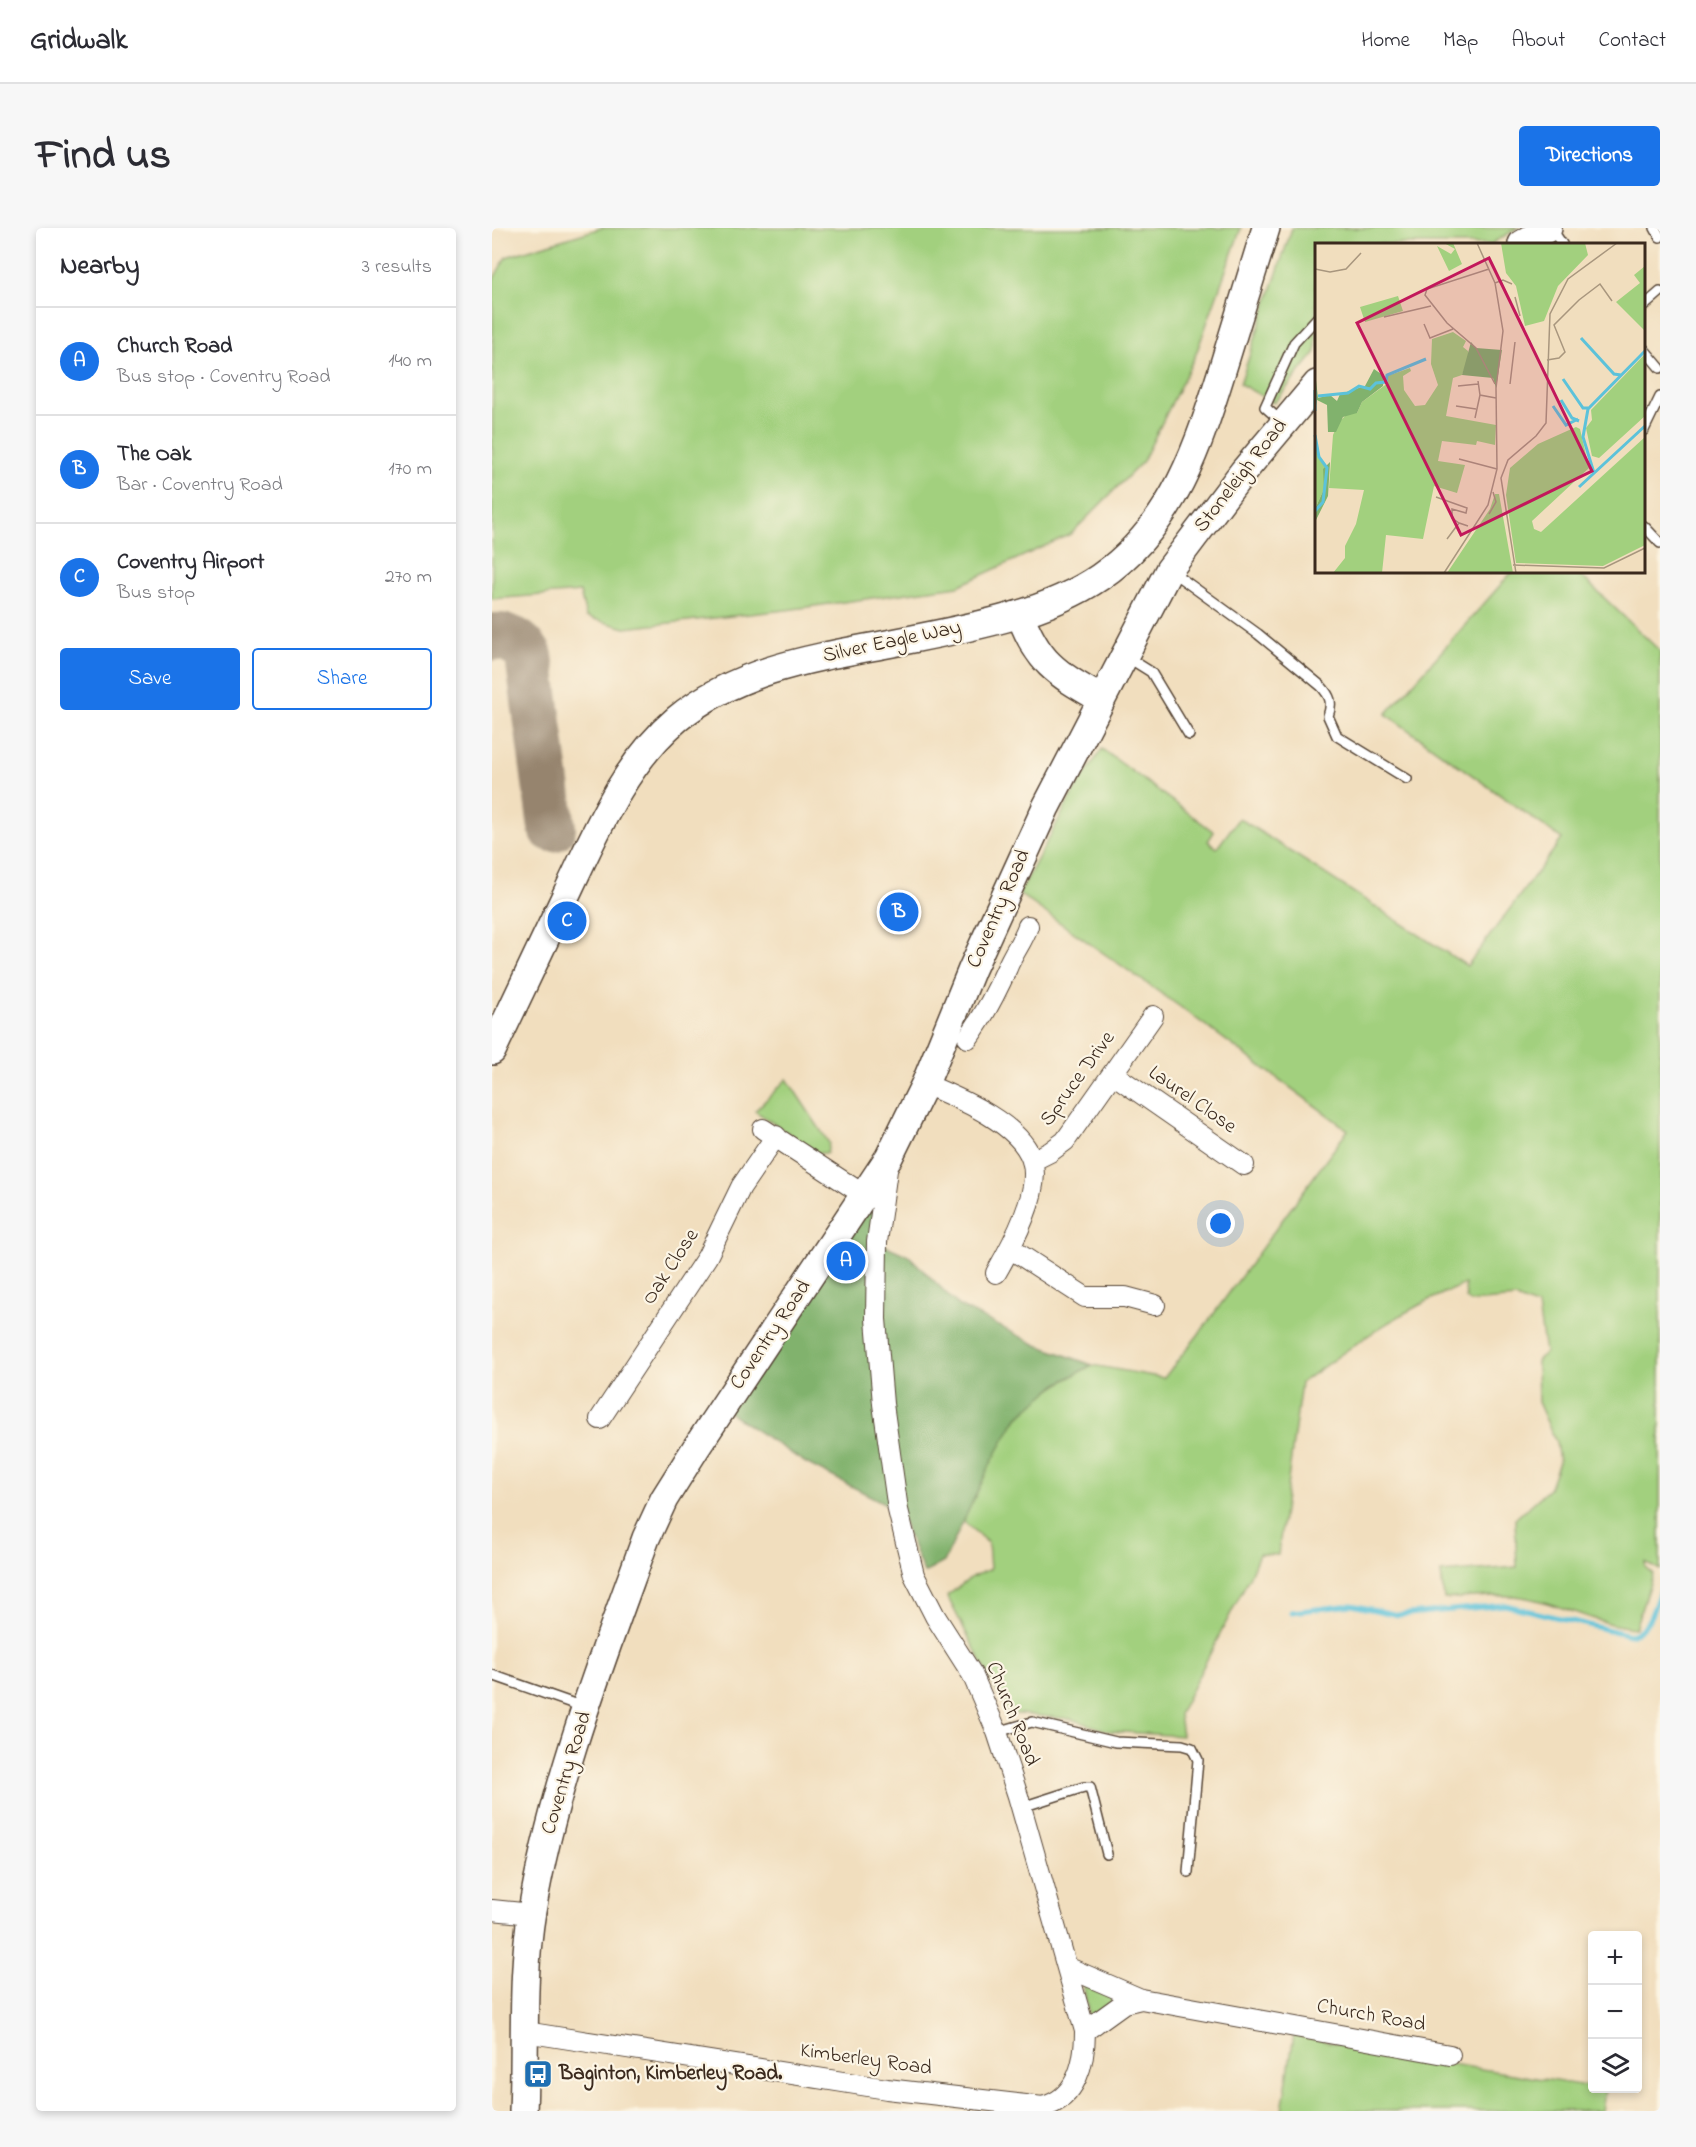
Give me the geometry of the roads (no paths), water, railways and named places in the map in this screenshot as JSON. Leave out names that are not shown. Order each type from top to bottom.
[{"type":"street","name":"Silver Eagle Way","points":[[492,1051],[609,807],[642,756],[676,720],[721,690],[774,669],[1020,614],[1098,579],[1140,543],[1174,498],[1188,472],[1266,228]]},
{"type":"street","points":[[1524,243],[1550,228]]},
{"type":"street","name":"Stoneleigh Road","points":[[1169,570],[1282,423],[1315,386]]},
{"type":"street","name":"Coventry Road","points":[[524,2111],[525,2032],[532,1914],[557,1798],[646,1538],[664,1499],[889,1157],[925,1084],[980,951],[1046,807],[1169,570]]},
{"type":"street","points":[[1020,614],[1036,651],[1049,666],[1101,699]]},
{"type":"street","points":[[968,1038],[1002,985],[1007,967],[1020,947],[1028,926]]},
{"type":"street","points":[[980,951],[1007,967]]},
{"type":"street","name":"Spruce Drive","points":[[1032,1161],[1050,1152],[1065,1140],[1153,1016]]},
{"type":"street","name":"Laurel Close","points":[[1113,1074],[1244,1165]]},
{"type":"street","points":[[925,1084],[958,1098],[997,1121],[1023,1143],[1032,1161],[1032,1190],[1011,1249],[996,1273]]},
{"type":"street","name":"Oak Close","points":[[600,1419],[707,1257],[770,1133],[864,1195]]},
{"type":"street","name":"Church Road","points":[[889,1157],[877,1242],[876,1319],[883,1404],[898,1510],[914,1575],[935,1616],[972,1674],[997,1732],[1022,1807],[1069,1968],[1141,1999],[1450,2055]]},
{"type":"street","points":[[1011,1249],[1085,1297],[1125,1297],[1155,1305]]},
{"type":"street","points":[[492,1910],[532,1914]]},
{"type":"street","name":"Kimberley Road","points":[[525,2032],[886,2089],[1043,2107],[1056,2104],[1067,2094],[1078,2074],[1085,2054],[1085,2031],[1069,1968]]},
{"type":"street","points":[[1085,2031],[1124,2003],[1141,1999]]},
{"type":"lane","points":[[1550,228],[1561,243]]},
{"type":"lane","points":[[1655,228],[1660,237]]},
{"type":"lane","points":[[1645,305],[1660,292]]},
{"type":"lane","points":[[1282,423],[1265,407],[1294,343],[1315,320]]},
{"type":"lane","points":[[1645,350],[1660,369]]},
{"type":"lane","points":[[1645,428],[1660,397]]},
{"type":"lane","points":[[1645,527],[1660,543]]},
{"type":"lane","points":[[1169,570],[1258,634],[1321,686],[1329,695],[1331,706],[1328,716],[1337,736],[1407,779]]},
{"type":"lane","points":[[1125,656],[1151,672],[1189,735]]},
{"type":"lane","points":[[492,1675],[586,1708]]},
{"type":"lane","points":[[997,1732],[1032,1722],[1116,1742],[1182,1745],[1192,1748],[1198,1760],[1188,1872]]},
{"type":"lane","points":[[1022,1807],[1090,1787],[1107,1854]]},
{"type":"waterway","points":[[1291,1612],[1352,1605],[1398,1615],[1505,1605],[1630,1635],[1647,1623],[1660,1590]]},
{"type":"place","name":"The Oak","points":[[899,912]]},
{"type":"place","name":"Coventry Airport","points":[[567,921]]},
{"type":"place","name":"Church Road","points":[[846,1261]]},
{"type":"place","name":"Baginton, Kimberley Road.","points":[[538,2074]]}]
